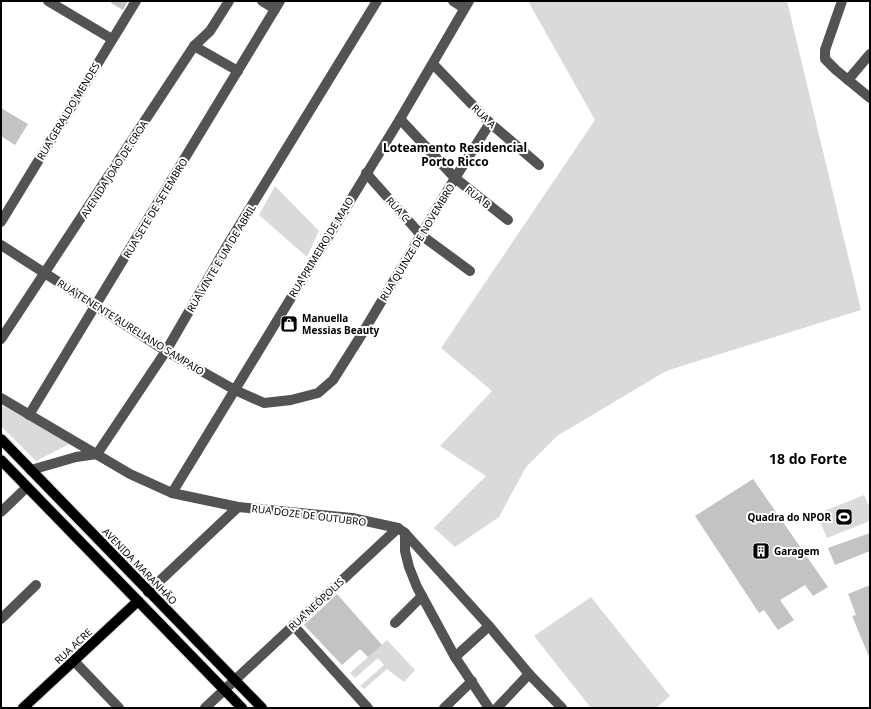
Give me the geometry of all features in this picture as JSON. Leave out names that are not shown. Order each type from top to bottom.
[{"type":"main road","name":"AVENIDA MARANHÃO","points":[[1,439],[262,708]]},
{"type":"main road","points":[[1,460],[242,708]]},
{"type":"main road","name":"RUA ACRE","points":[[23,708],[138,601]]},
{"type":"street","points":[[48,1],[112,39]]},
{"type":"street","name":"RUA GERALDO MENDES","points":[[1,222],[136,1]]},
{"type":"street","name":"AVENIDA JOÃO DE CROA","points":[[1,339],[194,46],[210,31],[229,1]]},
{"type":"street","points":[[262,1],[278,5]]},
{"type":"street","name":"RUA VINTE E UM DE ABRIL","points":[[97,454],[166,351],[228,244],[377,1]]},
{"type":"street","points":[[453,1],[466,4]]},
{"type":"street","points":[[842,1],[824,56],[826,61],[870,98]]},
{"type":"street","name":"RUA PRIMEIRO DE MAIO","points":[[172,493],[400,119],[433,64],[466,4]]},
{"type":"street","name":"RUA SETE DE SETEMBRO","points":[[29,415],[278,5]]},
{"type":"street","points":[[194,46],[238,71]]},
{"type":"street","points":[[848,80],[870,54]]},
{"type":"street","name":"RUA A","points":[[433,64],[490,123],[539,165]]},
{"type":"street","name":"RUA B","points":[[400,119],[455,178],[508,220]]},
{"type":"street","name":"RUA QUINZE DE NOVEMBRO","points":[[264,403],[281,402],[315,394],[329,385],[362,334],[455,178],[490,123]]},
{"type":"street","name":"RUA C","points":[[366,173],[421,235],[470,271]]},
{"type":"street","name":"RUA TENENTE AURELIANO SAMPAIO","points":[[1,245],[45,274],[97,305],[166,351],[235,390],[264,403]]},
{"type":"street","name":"RUA DOZE DE OUTUBRO","points":[[1,398],[130,474],[172,493],[238,507],[352,518],[402,531]]},
{"type":"street","points":[[31,470],[76,457],[97,454]]},
{"type":"street","points":[[1,512],[27,487]]},
{"type":"street","points":[[148,592],[238,507]]},
{"type":"street","points":[[402,531],[409,568],[422,596],[456,657],[489,708]]},
{"type":"street","points":[[402,531],[489,626],[529,674],[562,708]]},
{"type":"street","name":"RUA NEÓPOLIS","points":[[225,690],[293,625],[402,531]]},
{"type":"street","points":[[1,619],[36,585]]},
{"type":"street","points":[[395,623],[422,596]]},
{"type":"street","points":[[293,625],[368,708]]},
{"type":"street","points":[[456,657],[489,626]]},
{"type":"street","points":[[74,661],[118,708]]},
{"type":"street","points":[[497,708],[529,674]]},
{"type":"street","points":[[444,708],[472,681]]},
{"type":"street","points":[[206,708],[225,690]]},
{"type":"shaded area","points":[[528,1],[787,1],[861,310],[666,371],[557,436],[526,467],[499,517],[455,547],[434,528],[486,476],[440,446],[492,391],[441,348],[595,120]]},
{"type":"shaded area","points":[[275,186],[319,231],[307,257],[259,215]]},
{"type":"shaded area","points":[[1,405],[71,443],[36,461],[1,426]]},
{"type":"shaded area","name":"Quadra do NPOR","points":[[864,495],[870,508],[870,521],[827,538],[817,514]]},
{"type":"shaded area","points":[[591,597],[670,696],[656,708],[591,708],[534,636]]},
{"type":"shaded area","points":[[387,640],[415,670],[404,682],[387,669],[364,689],[360,686],[384,665],[378,658],[355,678],[350,673]]},
{"type":"building","points":[[108,1],[128,1],[123,10]]},
{"type":"building","points":[[1,108],[28,124],[15,145],[1,136]]},
{"type":"building","name":"Garagem","points":[[753,479],[828,587],[813,596],[805,585],[780,600],[794,620],[778,630],[764,610],[759,613],[695,516]]},
{"type":"building","points":[[870,533],[870,551],[835,565],[828,548]]},
{"type":"building","points":[[870,585],[870,659],[852,616],[856,615],[848,594]]},
{"type":"building","points":[[337,594],[382,645],[368,657],[360,649],[342,665],[304,625]]},
{"type":"place","name":"Manuella Messias Beauty","points":[[289,324]]},
{"type":"place","name":"Quadra do NPOR","points":[[844,517]]},
{"type":"place","name":"Garagem","points":[[761,551]]},
{"type":"district","name":"Loteamento Residencial Porto Ricco","points":[[455,155]]},
{"type":"district","name":"18 do Forte","points":[[808,459]]}]
